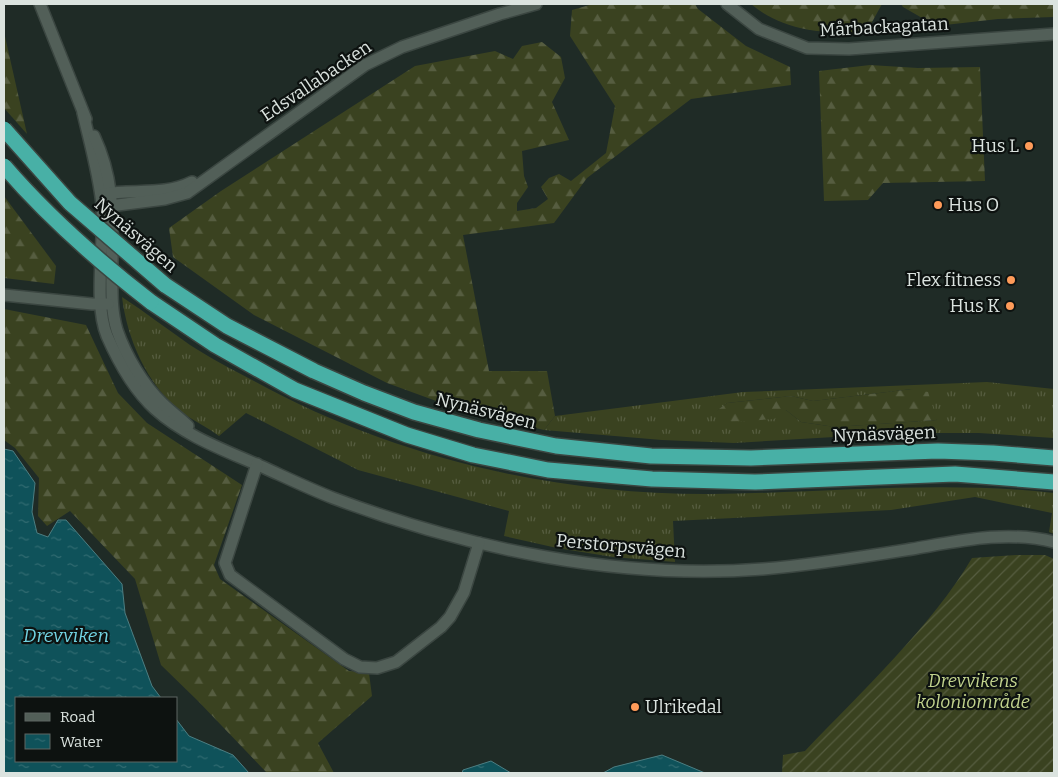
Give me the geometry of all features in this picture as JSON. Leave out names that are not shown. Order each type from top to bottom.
[{"type":"highway","name":"Nynäsvägen","points":[[4,129],[70,203],[165,285],[227,326],[314,371],[414,412],[478,430],[556,446],[650,456],[751,458],[938,451],[1054,458]]},
{"type":"highway","points":[[4,166],[55,221],[107,267],[152,302],[215,345],[295,390],[407,435],[473,455],[548,470],[652,479],[755,482],[955,474],[1054,482]]},
{"type":"street","name":"Perstorpsvägen","points":[[40,4],[83,113],[106,194],[106,304],[130,358],[148,387],[162,403],[202,440],[331,497],[393,519],[508,550],[610,565],[682,570],[762,569],[850,559],[993,537],[1012,536],[1054,542]]},
{"type":"street","name":"Edsvallabacken","points":[[107,206],[179,196],[199,186],[210,175],[365,65],[409,45],[500,14],[536,4]]},
{"type":"street","name":"Mårbackagatan","points":[[726,4],[759,29],[807,48],[849,49],[1054,34]]},
{"type":"street","name":"Edsvallabacken","points":[[106,194],[165,191],[184,186],[210,175]]},
{"type":"street","points":[[4,295],[106,304]]},
{"type":"street","points":[[257,464],[250,480],[225,563],[230,575],[344,659],[360,667],[377,668],[396,662],[450,618],[464,592],[479,543]]},
{"type":"green space","points":[[593,4],[695,4],[698,9],[746,46],[790,67],[791,85],[691,99],[587,178],[554,223],[463,235],[489,371],[547,371],[555,416],[544,430],[469,413],[387,383],[254,315],[173,257],[169,228],[221,191],[415,66],[495,51],[513,59],[522,46],[542,42],[561,57],[565,78],[552,102],[569,140],[522,151],[524,176],[528,187],[517,203],[517,211],[536,208],[548,199],[541,187],[549,178],[559,174],[571,181],[606,153],[615,106],[570,36],[572,10]]},
{"type":"green space","points":[[751,4],[882,4],[866,33],[836,33],[790,25],[763,13]]},
{"type":"green space","points":[[901,4],[1054,4],[1054,17],[998,19],[936,26]]},
{"type":"green space","points":[[4,32],[27,134],[4,108]]},
{"type":"green space","points":[[870,65],[918,68],[980,67],[985,181],[883,183],[868,200],[824,201],[819,71]]},
{"type":"green space","points":[[4,196],[56,266],[54,284],[4,278]]},
{"type":"green space","points":[[122,297],[205,355],[307,408],[362,431],[418,450],[475,466],[534,479],[652,493],[711,494],[926,487],[1011,489],[1054,493],[1054,534],[1049,532],[1052,513],[975,497],[891,510],[673,521],[675,562],[613,557],[557,548],[504,536],[509,511],[358,470],[246,413],[219,436],[180,411],[168,400],[148,374],[134,344]]},
{"type":"green space","points":[[4,309],[86,325],[118,393],[147,423],[242,485],[214,565],[220,579],[349,671],[369,673],[372,696],[318,743],[334,773],[267,773],[161,665],[135,579],[70,511],[47,526],[38,516],[39,478],[15,448],[4,440]]},
{"type":"green space","points":[[987,382],[1054,389],[1054,438],[979,433],[902,433],[734,443],[662,440],[544,430],[555,416],[743,392]],"holes":[[[912,389],[937,420],[835,427],[801,422],[786,410],[712,415],[727,403],[791,396],[813,401]]]},
{"type":"green space","points":[[912,389],[928,392],[937,420],[835,427],[801,422],[786,410],[774,419],[732,422],[711,415],[727,403],[791,396],[813,401]]},
{"type":"green space","name":"Drevvikens koloniområde","points":[[1045,555],[1054,559],[1054,773],[782,773],[783,755],[805,751],[872,682],[916,634],[955,584],[972,558]]},
{"type":"water","name":"Drevviken","points":[[4,449],[13,451],[35,483],[32,512],[37,533],[48,537],[58,520],[66,520],[122,584],[125,613],[152,686],[160,697],[15,697],[15,762],[178,762],[178,722],[189,736],[233,755],[249,773],[4,773]]},
{"type":"water","points":[[662,755],[705,773],[603,773],[614,767]]},
{"type":"water","points":[[491,761],[511,773],[462,773],[463,770]]},
{"type":"place","name":"Hus L","points":[[1029,146]]},
{"type":"place","name":"Hus O","points":[[938,205]]},
{"type":"place","name":"Flex fitness","points":[[1011,280]]},
{"type":"place","name":"Hus K","points":[[1010,306]]},
{"type":"place","name":"Ulrikedal","points":[[635,707]]}]
